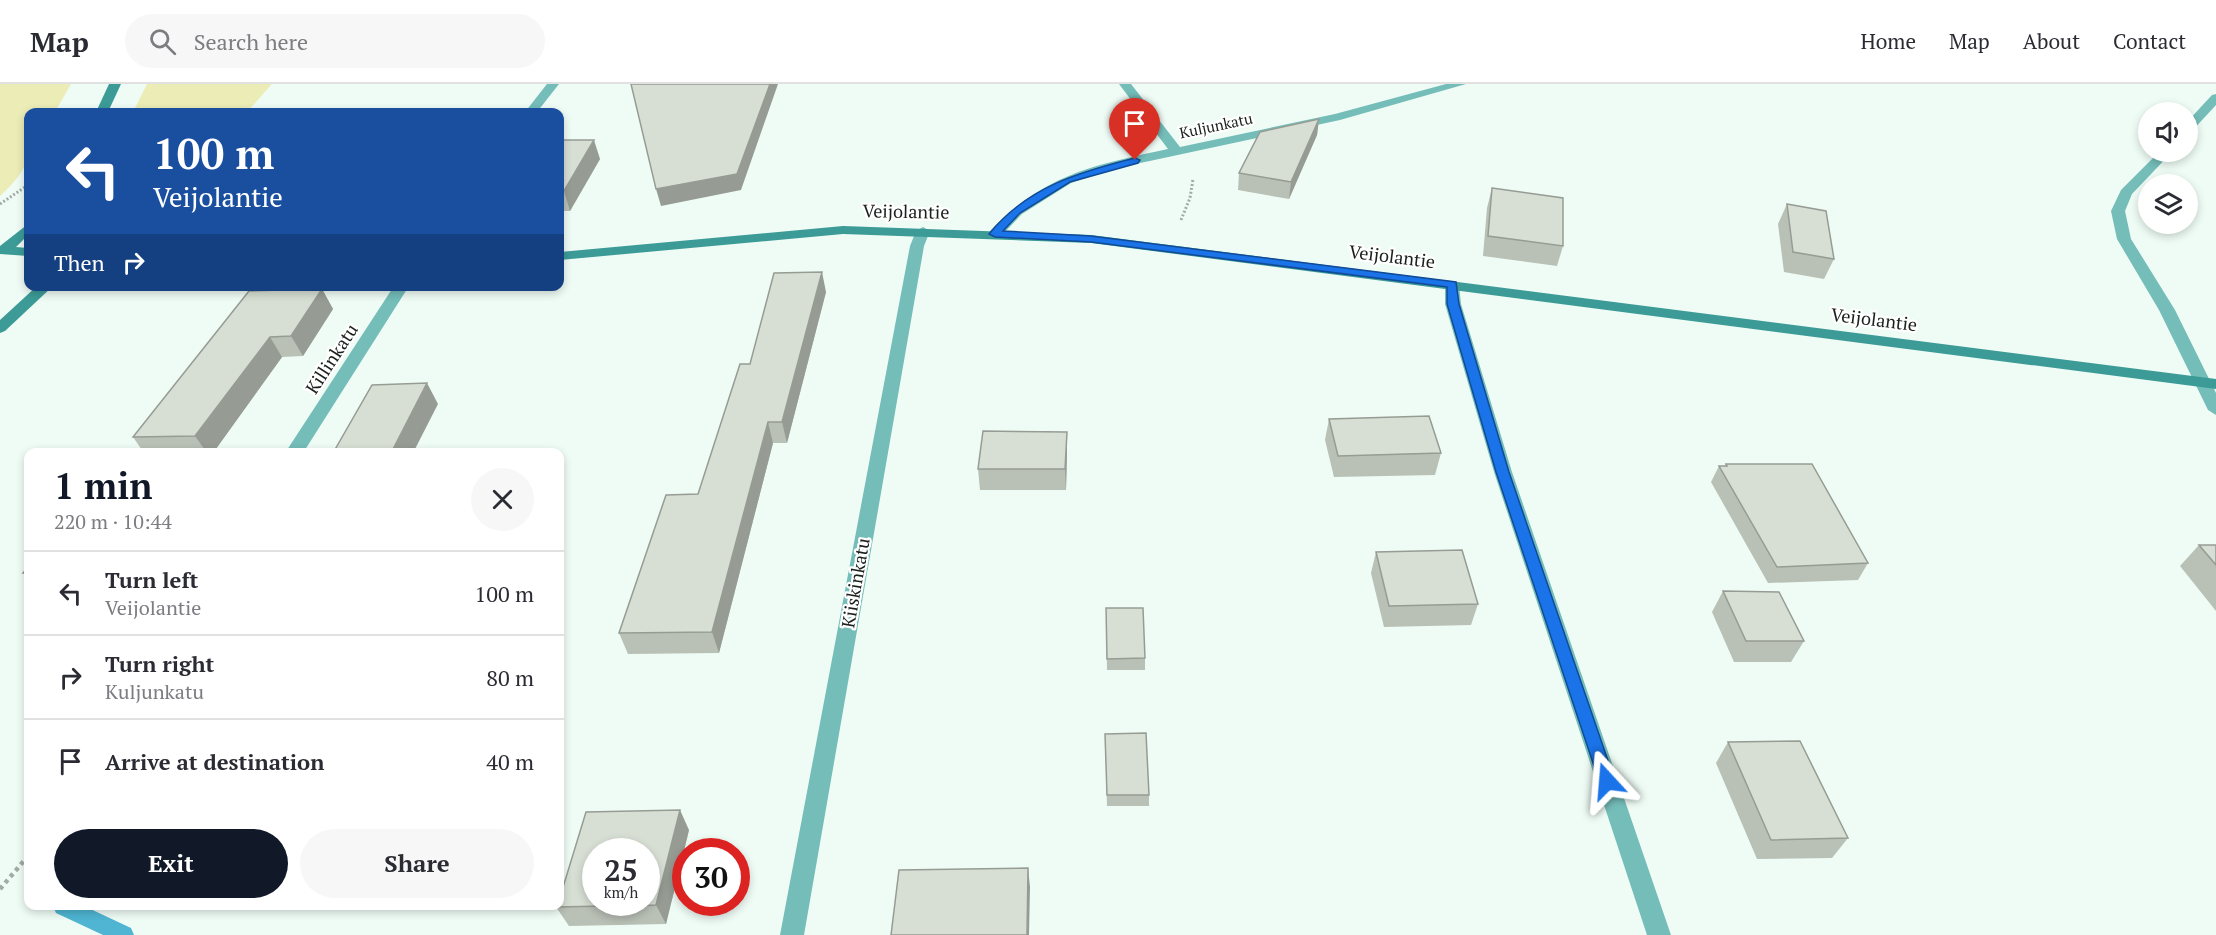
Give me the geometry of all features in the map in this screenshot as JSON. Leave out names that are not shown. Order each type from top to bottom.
[{"type":"street","points":[[104,108],[115,84]]},
{"type":"street","points":[[534,108],[553,84]]},
{"type":"street","points":[[1125,84],[1177,152]]},
{"type":"street","name":"Kuljunkatu","points":[[995,234],[1017,211],[1066,180],[1114,165],[1336,117],[1460,84]]},
{"type":"street","points":[[2198,117],[2216,98]]},
{"type":"street","points":[[2156,162],[2126,193],[2118,211],[2124,239],[2209,383],[2216,410]]},
{"type":"street","name":"Veijolantie","points":[[564,256],[843,230],[923,231],[1091,239],[2209,383]]},
{"type":"street","points":[[2,250],[24,231]]},
{"type":"street","name":"Kiiskinkatu","points":[[792,935],[913,269],[923,231]]},
{"type":"street","points":[[2,250],[24,252]]},
{"type":"street","points":[[1452,285],[1453,304],[1503,472],[1659,935]]},
{"type":"street","points":[[0,328],[41,291]]},
{"type":"street","name":"Killinkatu","points":[[297,448],[399,291]]},
{"type":"path","points":[[1170,249],[1190,198],[1193,179],[1189,167],[1177,152]]},
{"type":"path","points":[[0,204],[24,188]]},
{"type":"path","points":[[0,889],[24,861]]},
{"type":"green space","points":[[0,84],[71,84],[57,108],[24,108],[24,167],[19,176],[0,196]]},
{"type":"green space","points":[[147,84],[272,84],[251,108],[135,108]]},
{"type":"building","points":[[631,84],[770,84],[737,174],[656,189]]},
{"type":"building","points":[[1319,119],[1291,182],[1239,173],[1260,132]]},
{"type":"building","points":[[564,140],[594,140],[564,191]]},
{"type":"building","points":[[1492,188],[1563,198],[1563,246],[1488,236]]},
{"type":"building","points":[[1787,204],[1826,211],[1834,259],[1793,252]]},
{"type":"building","points":[[822,272],[782,422],[768,422],[712,632],[619,633],[666,495],[698,494],[740,364],[750,364],[774,273]]},
{"type":"building","points":[[249,291],[321,291],[291,336],[270,337],[195,436],[133,437]]},
{"type":"building","points":[[427,383],[394,448],[336,448],[372,385]]},
{"type":"building","points":[[1429,416],[1441,453],[1338,456],[1329,419]]},
{"type":"building","points":[[983,431],[1067,432],[1065,469],[978,469]]},
{"type":"building","points":[[1726,464],[1812,464],[1868,563],[1777,567],[1719,466],[1727,466]]},
{"type":"building","points":[[2199,545],[2216,545],[2216,565]]},
{"type":"building","points":[[1462,550],[1478,604],[1389,606],[1376,552]]},
{"type":"building","points":[[1723,591],[1779,592],[1804,641],[1746,641]]},
{"type":"building","points":[[1106,608],[1143,608],[1145,658],[1107,659]]},
{"type":"building","points":[[1146,733],[1149,795],[1107,795],[1105,734]]},
{"type":"building","points":[[1800,741],[1848,838],[1771,840],[1728,742]]},
{"type":"building","points":[[680,810],[660,889],[660,838],[582,838],[582,906],[564,907],[564,884],[586,812]]},
{"type":"building","points":[[1028,868],[1027,935],[891,935],[899,870]]},
{"type":"waterway","points":[[71,910],[124,935]]},
{"type":"route","points":[[1135,160],[1066,180],[1035,197],[1017,211],[995,234],[1091,239],[1452,285],[1453,304],[1503,472],[1607,781]]}]
